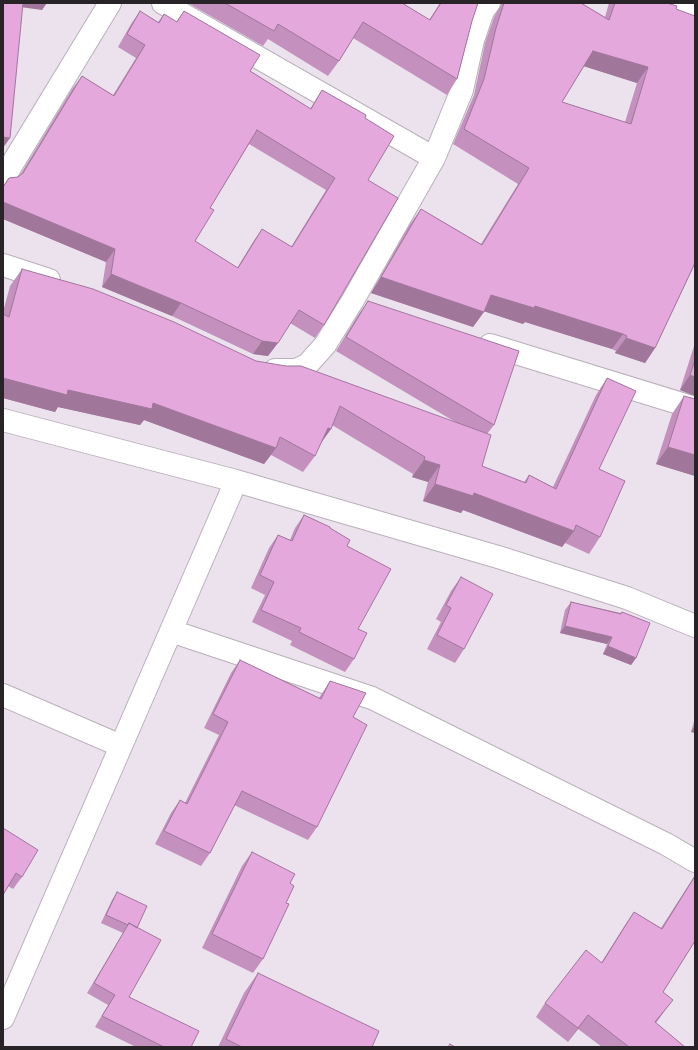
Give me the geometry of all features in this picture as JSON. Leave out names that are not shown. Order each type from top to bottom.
[{"type":"street","points":[[3,179],[110,3]]},
{"type":"street","points":[[163,3],[434,158]]},
{"type":"street","points":[[253,367],[276,370],[296,370],[307,365],[325,345],[434,158],[462,90],[473,40],[483,11],[489,3]]},
{"type":"street","points":[[662,3],[695,11]]},
{"type":"street","points":[[3,265],[64,286]]},
{"type":"street","points":[[352,300],[375,307]]},
{"type":"street","points":[[470,339],[536,361],[695,408]]},
{"type":"street","points":[[3,420],[236,480],[513,562],[627,598],[695,626]]},
{"type":"street","points":[[3,1018],[236,480]]},
{"type":"street","points":[[171,631],[372,698],[589,805],[695,861]]},
{"type":"street","points":[[3,695],[121,746]]},
{"type":"building","points":[[3,3],[23,3],[10,138],[3,137]]},
{"type":"building","points":[[225,3],[402,3],[430,20],[441,3],[478,3],[457,79],[363,22],[339,61],[278,24],[274,31]]},
{"type":"building","points":[[504,3],[581,3],[609,20],[615,3],[667,3],[677,6],[676,9],[695,16],[695,263],[655,348],[626,338],[627,336],[623,334],[535,306],[534,308],[491,295],[484,312],[381,277],[421,209],[482,245],[529,168],[464,129],[484,79],[496,28]],"holes":[[[593,51],[648,67],[631,124],[562,102]]]},
{"type":"building","points":[[140,11],[159,23],[164,14],[177,22],[184,11],[260,55],[250,71],[311,109],[322,90],[366,115],[365,118],[394,136],[368,180],[398,198],[324,325],[299,310],[278,343],[262,341],[181,303],[111,274],[115,249],[3,202],[3,187],[9,178],[18,177],[23,173],[82,76],[114,96],[145,45],[127,34]],"holes":[[[257,130],[335,178],[292,247],[262,229],[238,268],[195,241],[214,210],[210,208]]]},
{"type":"building","points":[[22,269],[93,289],[174,322],[256,361],[286,366],[301,366],[491,435],[482,466],[526,483],[529,475],[556,489],[607,378],[636,391],[599,469],[625,481],[600,537],[576,525],[574,531],[474,493],[473,496],[435,484],[440,465],[424,460],[425,457],[340,406],[331,429],[328,428],[315,456],[280,437],[276,448],[153,403],[152,409],[68,390],[67,395],[3,378],[3,314],[9,317]]},
{"type":"building","points":[[368,301],[519,351],[494,425],[346,337]]},
{"type":"building","points":[[695,360],[695,377],[690,375]]},
{"type":"building","points":[[684,396],[695,399],[695,455],[668,447]]},
{"type":"building","points":[[304,515],[330,527],[350,540],[347,546],[391,569],[358,629],[367,633],[354,659],[299,632],[301,628],[261,610],[274,582],[260,575],[278,535],[292,541]]},
{"type":"building","points":[[461,577],[493,594],[464,649],[437,635],[451,608],[446,605]]},
{"type":"building","points":[[571,602],[621,614],[622,612],[650,623],[636,658],[608,646],[612,637],[565,626]]},
{"type":"building","points":[[240,660],[321,699],[330,681],[366,693],[353,717],[367,725],[317,827],[242,791],[210,853],[164,831],[180,800],[187,804],[228,722],[213,714]]},
{"type":"building","points":[[3,828],[38,850],[22,877],[16,873],[3,895]]},
{"type":"building","points":[[252,852],[295,874],[290,883],[294,886],[286,903],[289,904],[263,959],[212,934]]},
{"type":"building","points":[[695,876],[695,941],[663,992],[673,1000],[655,1022],[685,1047],[629,1047],[588,1015],[578,1028],[545,1003],[586,950],[602,963],[634,912],[662,929]]},
{"type":"building","points":[[117,892],[147,906],[137,928],[129,923],[128,925],[106,915]]},
{"type":"building","points":[[129,923],[161,940],[129,997],[199,1031],[191,1047],[164,1047],[102,1016],[115,995],[94,983]]},
{"type":"building","points":[[258,973],[379,1031],[372,1047],[242,1047],[226,1039]]},
{"type":"building","points":[[450,1044],[455,1047],[448,1047]]}]
